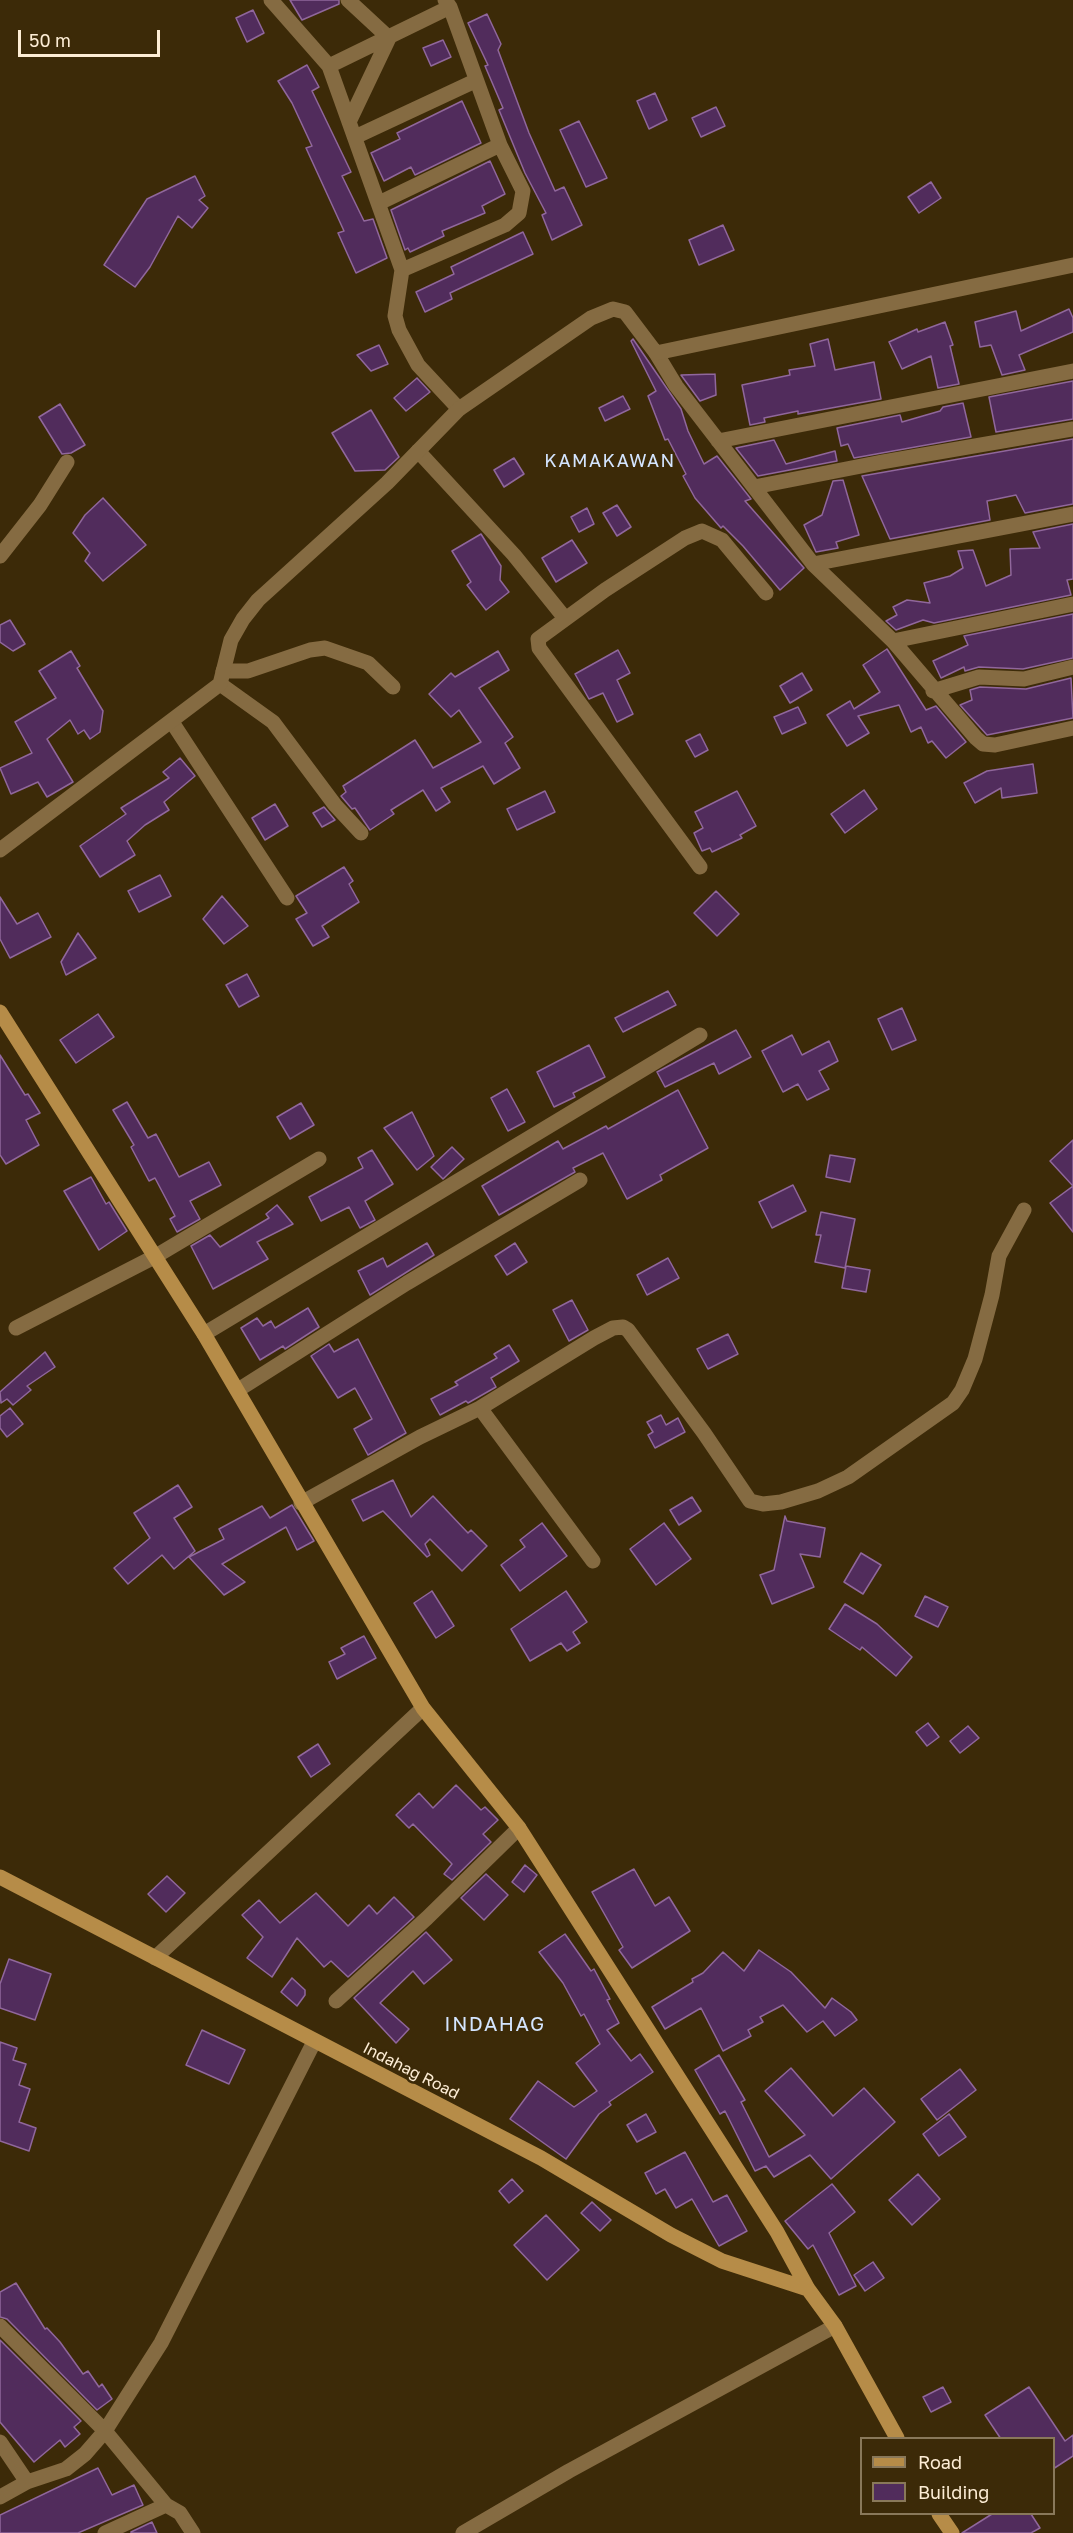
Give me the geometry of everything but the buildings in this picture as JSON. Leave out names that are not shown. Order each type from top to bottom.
[{"type":"main road","points":[[0,1012],[87,1154],[156,1256],[204,1334],[423,1708],[519,1828],[777,2232],[808,2289],[835,2326],[896,2437]]},
{"type":"main road","name":"Indahag Road","points":[[0,1877],[541,2158],[671,2235],[722,2261],[808,2289]]},
{"type":"main road","points":[[940,2515],[952,2533]]},
{"type":"street","points":[[271,0],[329,66],[402,270],[395,316],[399,330],[418,365],[459,409]]},
{"type":"street","points":[[348,0],[389,38]]},
{"type":"street","points":[[329,66],[389,38],[448,4],[500,145],[523,191],[519,213],[505,225],[402,270]]},
{"type":"street","points":[[349,122],[389,38]]},
{"type":"street","points":[[355,137],[475,81]]},
{"type":"street","points":[[379,203],[500,145]]},
{"type":"street","points":[[656,353],[1073,265]]},
{"type":"street","points":[[221,678],[231,640],[243,619],[258,600],[387,483],[459,409],[591,318],[613,309],[625,312],[633,319],[676,386],[813,564],[893,641],[933,691],[976,738],[988,745],[1073,728]]},
{"type":"street","points":[[718,441],[1073,371]]},
{"type":"street","points":[[754,487],[1073,429]]},
{"type":"street","points":[[418,451],[514,555],[564,617]]},
{"type":"street","points":[[0,556],[40,506],[67,462]]},
{"type":"street","points":[[813,564],[1073,514]]},
{"type":"street","points":[[700,867],[539,648],[538,639],[542,633],[564,617],[685,538],[702,531],[722,540],[766,594]]},
{"type":"street","points":[[893,641],[1073,604]]},
{"type":"street","points":[[0,850],[172,722],[221,678],[310,650],[325,648],[368,663],[393,687]]},
{"type":"street","points":[[933,691],[979,677],[1024,680],[1073,667]]},
{"type":"street","points":[[221,678],[273,722],[335,804],[361,833]]},
{"type":"street","points":[[172,722],[287,898]]},
{"type":"street","points":[[204,1334],[700,1035]]},
{"type":"street","points":[[16,1328],[156,1256],[319,1160]]},
{"type":"street","points":[[238,1390],[406,1284],[580,1179]]},
{"type":"street","points":[[301,1503],[420,1437],[480,1408],[594,1338],[613,1328],[623,1327],[628,1330],[697,1424],[750,1501],[763,1504],[804,1497],[848,1477],[953,1402],[962,1390],[975,1359],[992,1295],[999,1256],[1024,1210]]},
{"type":"street","points":[[480,1408],[593,1561]]},
{"type":"street","points":[[155,1958],[423,1708]]},
{"type":"street","points":[[336,2001],[428,1918],[519,1828]]},
{"type":"street","points":[[0,2497],[27,2482],[66,2469],[85,2454],[105,2431],[161,2343],[314,2042]]},
{"type":"street","points":[[0,2326],[105,2431],[166,2505],[180,2513],[193,2533]]},
{"type":"street","points":[[463,2533],[569,2471],[835,2326]]},
{"type":"street","points":[[0,2442],[27,2482]]},
{"type":"street","points":[[105,2533],[166,2505]]},
{"type":"district","name":"KAMAKAWAN","points":[[610,461]]},
{"type":"district","name":"INDAHAG","points":[[495,2025]]}]
